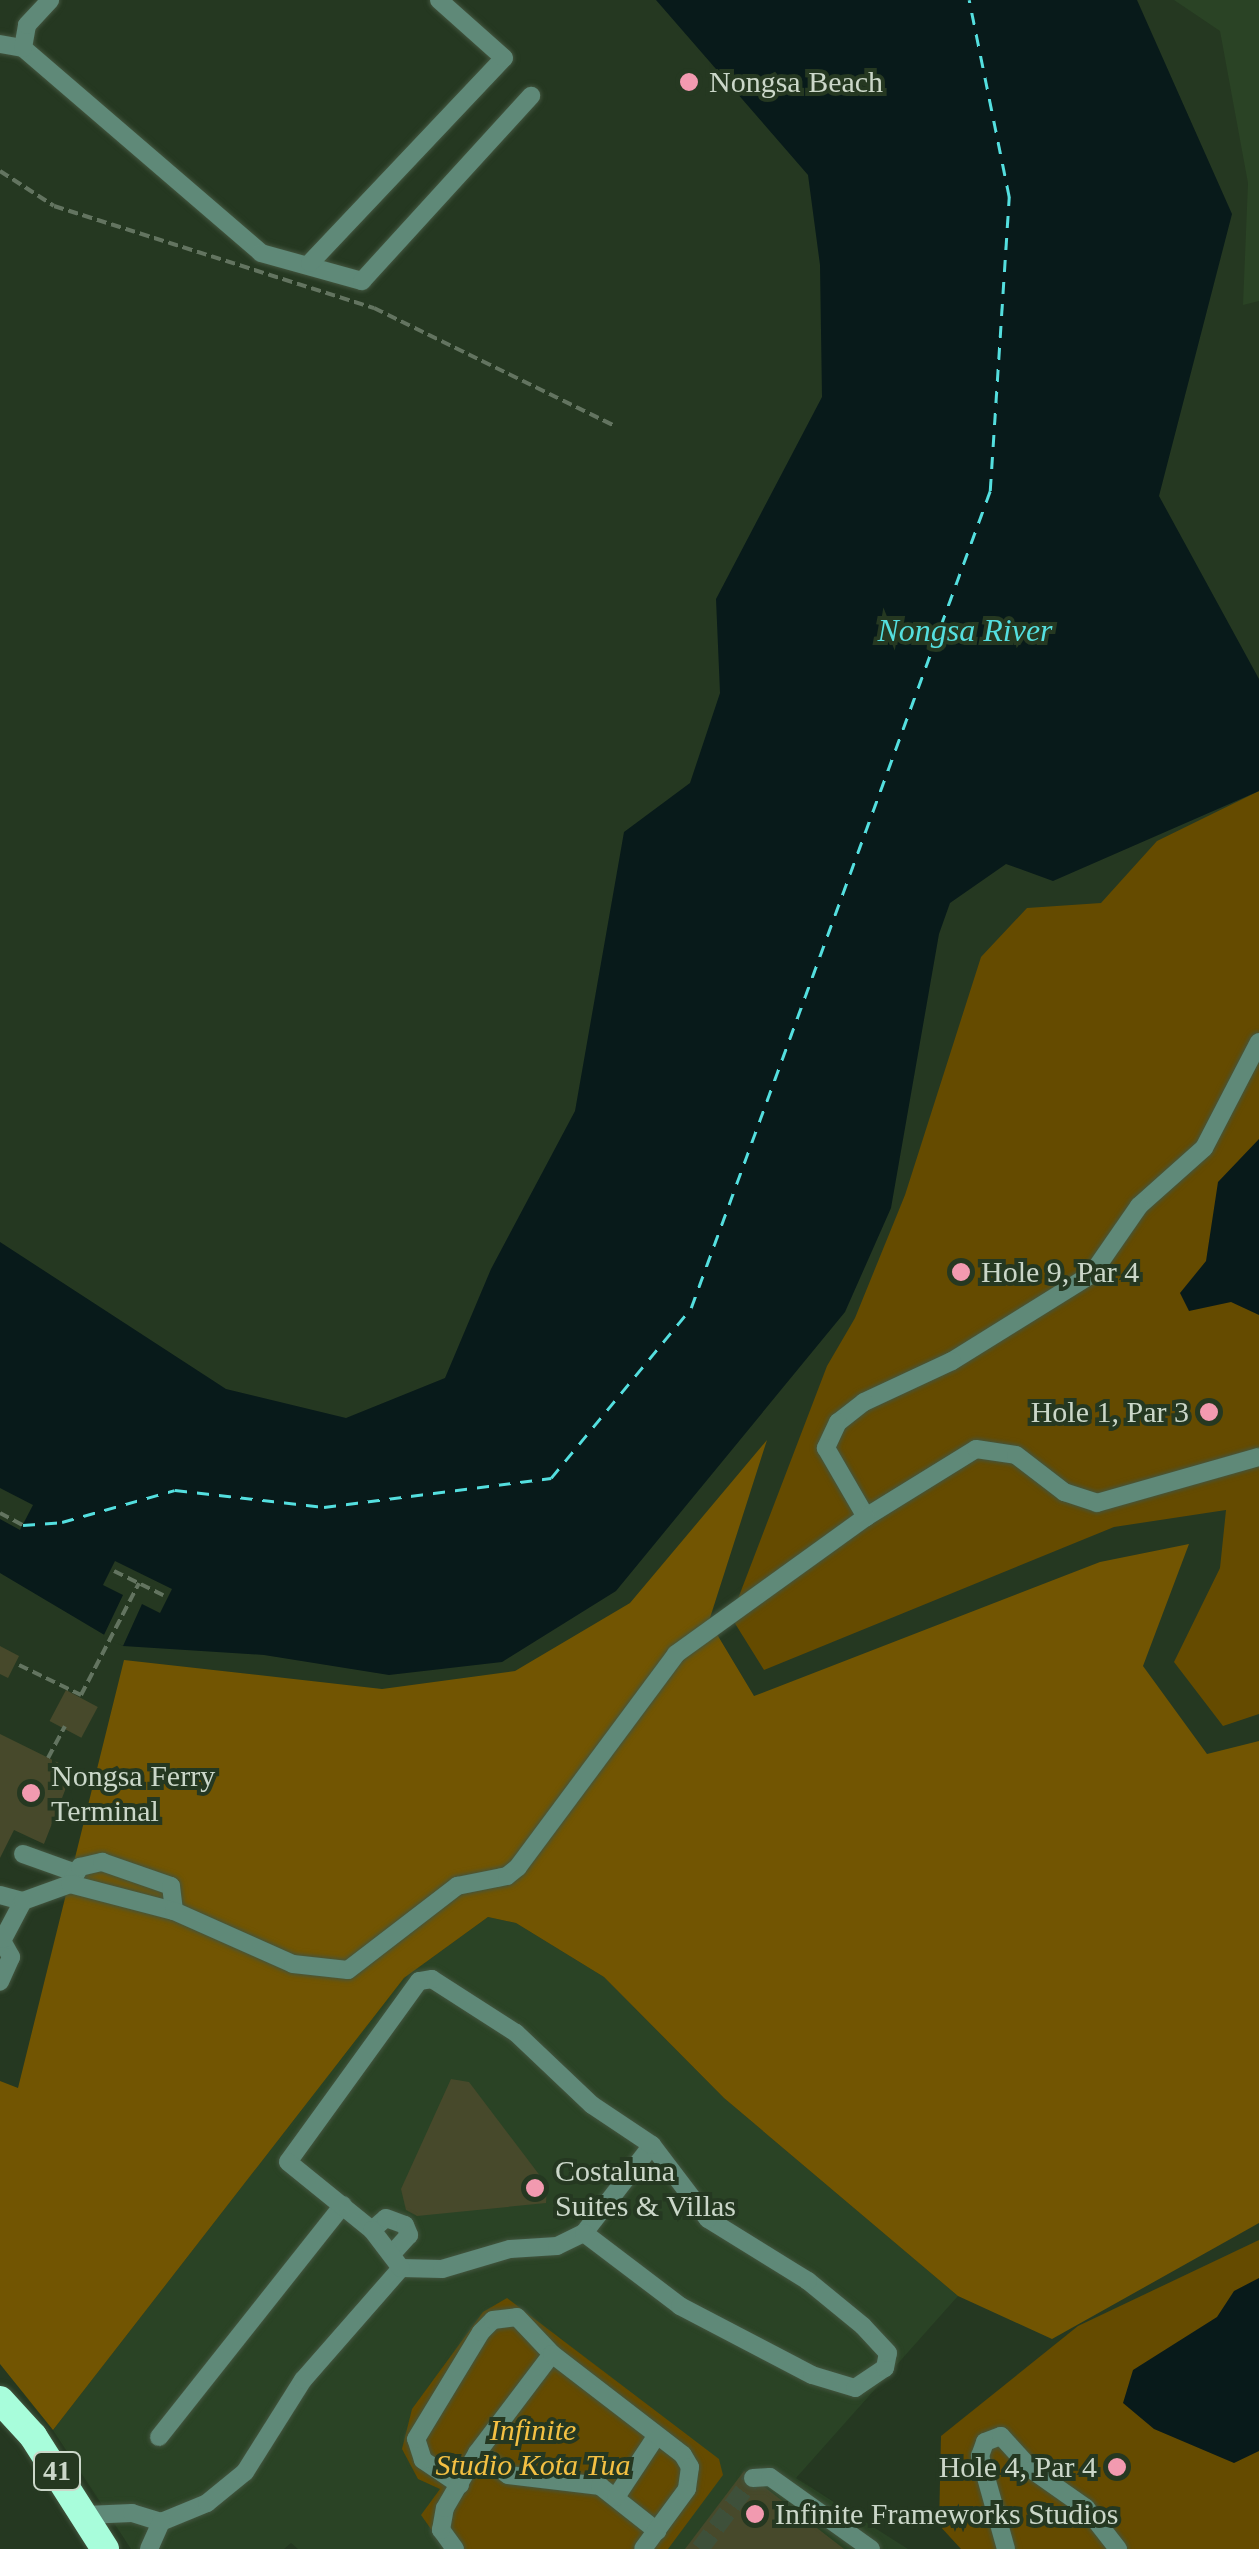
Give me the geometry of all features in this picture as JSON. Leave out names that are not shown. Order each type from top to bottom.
[{"type":"highway","name":"41","points":[[0,2400],[33,2436],[106,2549]]},
{"type":"lane","points":[[23,48],[27,25],[50,0]]},
{"type":"lane","points":[[310,263],[504,58],[439,0]]},
{"type":"lane","points":[[0,44],[23,48],[261,253],[310,263],[362,281],[532,96]]},
{"type":"lane","points":[[866,1517],[828,1458],[838,1422],[1092,1274],[1140,1206],[1204,1148],[1259,1042]]},
{"type":"lane","points":[[23,1854],[73,1878],[174,1911],[293,1964],[348,1970],[446,1892],[518,1867],[658,1673],[704,1628],[866,1517],[976,1448],[1016,1455],[1064,1492],[1096,1503],[1259,1457]]},
{"type":"lane","points":[[0,1982],[11,1956],[1,1938],[23,1901],[73,1878]]},
{"type":"lane","points":[[0,1895],[23,1901]]},
{"type":"lane","points":[[584,2233],[680,2306],[812,2375],[855,2388],[885,2368],[888,2353],[863,2326],[808,2281],[708,2219],[652,2145],[592,2105],[516,2034],[432,1978],[419,1981],[288,2162],[372,2230],[397,2260],[442,2270],[510,2249],[557,2246],[584,2233],[652,2145]]},
{"type":"lane","points":[[158,2437],[343,2205]]},
{"type":"lane","points":[[86,2516],[132,2513],[161,2522],[208,2503],[244,2472],[326,2350],[397,2260],[409,2235],[405,2225],[386,2218],[372,2230]]},
{"type":"lane","points":[[460,2486],[422,2460],[416,2439],[481,2332],[494,2320],[518,2318],[552,2354],[683,2454],[692,2475],[643,2549]]},
{"type":"lane","points":[[455,2549],[440,2519],[477,2453],[552,2354]]},
{"type":"lane","points":[[616,2497],[657,2435]]},
{"type":"lane","points":[[1006,2549],[980,2456],[985,2442],[1001,2436],[1032,2470],[1102,2524],[1118,2549]]},
{"type":"lane","points":[[477,2453],[508,2474],[584,2481],[616,2497],[657,2530]]},
{"type":"lane","points":[[753,2478],[770,2476],[871,2549]]},
{"type":"lane","points":[[149,2549],[161,2522]]},
{"type":"path","points":[[0,171],[54,206],[374,308],[615,426]]},
{"type":"path","points":[[0,1513],[23,1525]]},
{"type":"path","points":[[114,1571],[163,1595]]},
{"type":"path","points":[[19,1665],[81,1695],[138,1583]]},
{"type":"path","points":[[48,1758],[64,1726]]},
{"type":"shaded area","points":[[1174,0],[1259,0],[1259,301],[1243,305],[1248,183],[1220,31]]},
{"type":"shaded area","points":[[767,1440],[709,1621],[754,1696],[1100,1562],[1189,1544],[1143,1666],[1207,1754],[1259,1741],[1259,2223],[1052,2339],[958,2296],[724,2098],[604,1977],[516,1923],[488,1917],[404,1978],[53,2430],[0,2364],[0,2081],[18,2088],[124,1660],[382,1689],[515,1671],[630,1603]]},
{"type":"shaded area","name":"Costaluna Suites & Villas","points":[[488,1917],[516,1923],[604,1977],[724,2098],[958,2296],[796,2478],[908,2549],[298,2549],[291,2543],[284,2549],[131,2549],[53,2430],[404,1978]]},
{"type":"green space","points":[[1259,791],[1259,1714],[1223,1726],[1174,1662],[1220,1568],[1226,1510],[1114,1527],[764,1670],[731,1617],[827,1366],[855,1318],[905,1195],[981,957],[1027,908],[1101,903],[1157,841]]},
{"type":"green space","points":[[1259,2240],[1259,2549],[961,2549],[939,2525],[941,2436],[1078,2326]]},
{"type":"green space","name":"Infinite Studio Kota Tua","points":[[507,2298],[719,2459],[723,2475],[668,2549],[445,2549],[421,2515],[440,2489],[418,2479],[402,2449],[412,2409],[483,2312]]},
{"type":"water","name":"Nongsa River","points":[[656,0],[1137,0],[1232,214],[1159,496],[1259,679],[1259,791],[1053,881],[1006,864],[950,903],[939,934],[891,1208],[845,1312],[616,1591],[502,1662],[389,1675],[264,1655],[123,1646],[0,1573],[0,1242],[226,1389],[346,1418],[445,1378],[491,1269],[575,1111],[624,832],[690,783],[720,693],[716,599],[822,397],[820,265],[808,175]]},
{"type":"water","points":[[1259,1139],[1259,1315],[1231,1302],[1189,1311],[1180,1293],[1206,1261],[1218,1182]]},
{"type":"water","points":[[1259,2278],[1259,2451],[1234,2463],[1154,2429],[1123,2403],[1133,2370],[1217,2317],[1234,2291]]},
{"type":"pier","points":[[0,1488],[33,1505],[20,1530],[0,1519]]},
{"type":"pier","points":[[115,1561],[172,1589],[160,1613],[142,1604],[123,1646],[103,1637],[123,1595],[103,1585]]},
{"type":"building","points":[[0,1646],[19,1656],[8,1678],[0,1674]]},
{"type":"building","name":"Nongsa Ferry Terminal","points":[[66,1690],[98,1707],[81,1738],[50,1721]]},
{"type":"building","name":"Nongsa Ferry Terminal","points":[[0,1734],[73,1770],[44,1844],[14,1830],[0,1858]]},
{"type":"building","points":[[451,2079],[469,2082],[547,2185],[546,2203],[417,2216],[406,2210],[401,2189]]},
{"type":"building","name":"Infinite Frameworks Studios","points":[[744,2471],[844,2549],[685,2549]]},
{"type":"ferry route","points":[[23,1525],[62,1522],[175,1490],[324,1507],[551,1478],[691,1308],[990,491],[1009,197],[969,0]]},
{"type":"tunnel","points":[[700,2549],[753,2478]]},
{"type":"place","name":"Nongsa Beach","points":[[689,82]]},
{"type":"place","name":"Hole 9, Par 4","points":[[961,1272]]},
{"type":"place","name":"Hole 1, Par 3","points":[[1209,1412]]},
{"type":"place","name":"Nongsa Ferry Terminal","points":[[31,1793]]},
{"type":"place","name":"Costaluna Suites & Villas","points":[[535,2188]]},
{"type":"place","name":"Hole 4, Par 4","points":[[1117,2467]]},
{"type":"place","name":"Infinite Frameworks Studios","points":[[755,2514]]}]
